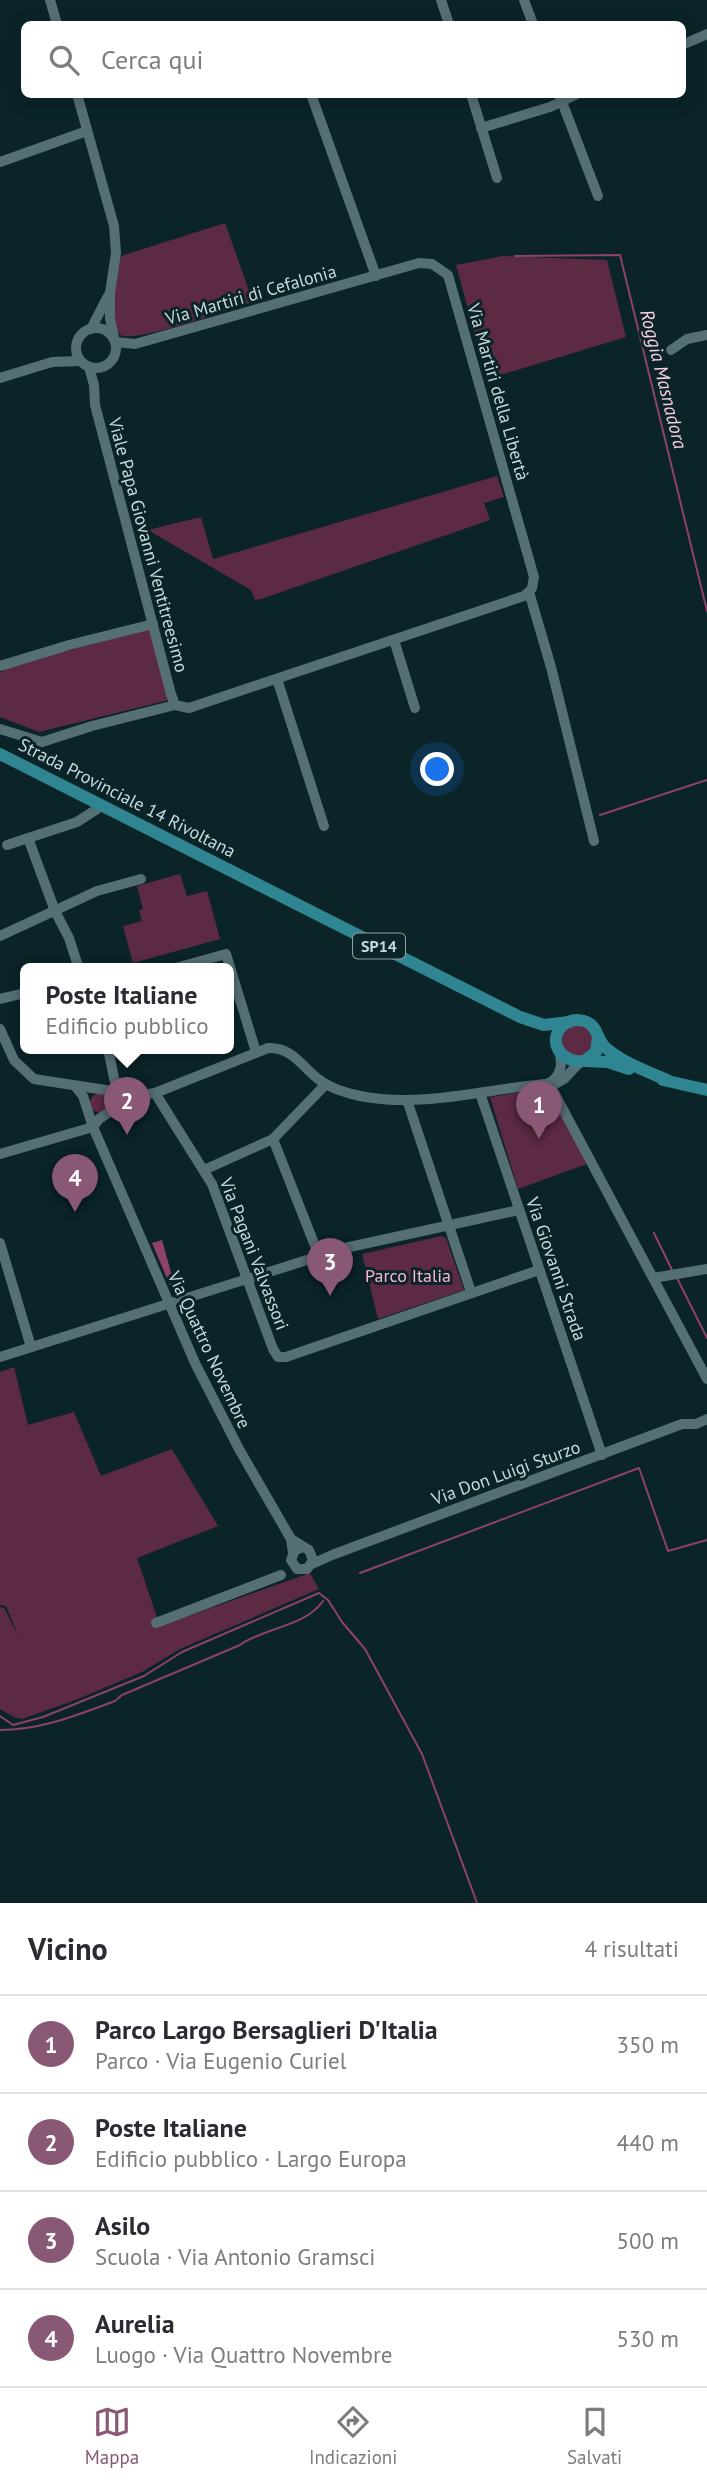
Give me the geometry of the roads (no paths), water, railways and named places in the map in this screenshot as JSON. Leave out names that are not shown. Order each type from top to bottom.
[{"type":"main road","name":"Strada Provinciale 14 Rivoltana","points":[[0,754],[520,1017],[544,1025],[586,1021],[593,1026],[602,1044],[611,1052],[669,1081]]},
{"type":"main road","name":"Strada Provinciale 14 Rivoltana","points":[[0,761],[162,842],[238,874]]},
{"type":"main road","name":"Strada Provinciale 14 Rivoltana","points":[[520,1017],[554,1042],[568,1060],[608,1062],[707,1090]]},
{"type":"main road","points":[[558,1050],[558,1033],[569,1021]]},
{"type":"main road","points":[[583,1061],[596,1051],[598,1036]]},
{"type":"street","points":[[50,0],[56,21]]},
{"type":"street","points":[[441,0],[448,21]]},
{"type":"street","points":[[524,0],[532,21]]},
{"type":"street","points":[[686,43],[707,34]]},
{"type":"street","points":[[78,98],[114,226],[116,242],[110,318],[117,349],[94,385]]},
{"type":"street","points":[[312,98],[376,276]]},
{"type":"street","points":[[472,98],[497,178]]},
{"type":"street","points":[[481,128],[560,98],[598,196]]},
{"type":"street","points":[[0,162],[87,131]]},
{"type":"street","name":"Via Martiri della Libertà","points":[[376,276],[425,263],[448,275],[534,577],[533,588],[529,592],[551,667],[594,841]]},
{"type":"street","name":"Via Martiri di Cefalonia","points":[[110,363],[135,344],[376,276]]},
{"type":"street","points":[[91,329],[110,293]]},
{"type":"street","points":[[52,362],[85,331],[104,329],[115,340]]},
{"type":"street","points":[[671,350],[687,339],[707,335]]},
{"type":"street","name":"Via Martiri di Cefalonia","points":[[115,340],[135,344]]},
{"type":"street","points":[[77,341],[76,352],[84,364]]},
{"type":"street","points":[[0,378],[52,362],[84,364],[99,369],[110,363]]},
{"type":"street","name":"Viale Papa Giovanni Ventitreesimo","points":[[84,364],[94,385],[94,405],[177,707]]},
{"type":"street","points":[[0,729],[43,742],[92,726],[177,707],[189,709],[524,596],[529,592]]},
{"type":"street","points":[[0,666],[56,648],[153,624]]},
{"type":"street","points":[[394,640],[415,708]]},
{"type":"street","points":[[277,679],[324,827]]},
{"type":"street","points":[[7,845],[77,822],[97,808]]},
{"type":"street","points":[[28,838],[77,963]]},
{"type":"street","points":[[0,936],[100,890],[141,879]]},
{"type":"street","points":[[194,963],[226,954],[229,963]]},
{"type":"street","points":[[234,980],[256,1052]]},
{"type":"street","points":[[0,999],[20,994]]},
{"type":"street","points":[[0,1029],[14,1060],[29,1076],[41,1082],[142,1095]]},
{"type":"street","points":[[0,1154],[93,1127],[96,1121],[132,1097],[155,1093],[271,1048],[288,1051],[326,1084],[338,1090],[361,1096],[407,1100],[480,1093],[563,1080],[583,1061]]},
{"type":"street","points":[[549,1083],[556,1079],[561,1069],[558,1050]]},
{"type":"street","points":[[108,1054],[107,1090],[115,1109]]},
{"type":"street","points":[[549,1083],[707,1379]]},
{"type":"street","points":[[204,1170],[274,1139],[326,1084]]},
{"type":"street","name":"Via Quattro Novembre","points":[[75,1086],[169,1305],[217,1407],[302,1555]]},
{"type":"street","points":[[103,1117],[93,1117],[87,1109],[88,1093],[107,1090]]},
{"type":"street","name":"Via Pagani Valvassori","points":[[155,1093],[204,1170],[221,1206],[278,1357],[284,1358],[471,1293]]},
{"type":"street","name":"Via Giovanni Strada","points":[[480,1093],[602,1455]]},
{"type":"street","points":[[407,1100],[471,1293],[540,1270]]},
{"type":"street","points":[[274,1139],[318,1256]]},
{"type":"street","points":[[0,1357],[318,1256],[519,1210]]},
{"type":"street","points":[[0,1243],[31,1347]]},
{"type":"street","points":[[653,1278],[707,1269]]},
{"type":"street","name":"Via Don Luigi Sturzo","points":[[156,1623],[297,1569],[307,1569],[302,1555],[332,1555],[682,1424],[693,1424],[707,1419]]},
{"type":"street","points":[[297,1569],[302,1555]]},
{"type":"street","points":[[281,1575],[302,1555]]},
{"type":"waterway","name":"Roggia Masnadora","points":[[515,256],[620,255],[707,611]]},
{"type":"waterway","points":[[600,815],[707,780]]},
{"type":"waterway","name":"Roggia Masnadora","points":[[654,1233],[672,1270]]},
{"type":"waterway","name":"Roggia Masnadora","points":[[677,1278],[707,1338]]},
{"type":"waterway","points":[[360,1573],[639,1468],[668,1551],[707,1540]]},
{"type":"waterway","points":[[0,1716],[13,1725],[43,1717],[144,1676],[182,1652],[319,1593],[328,1600],[365,1649],[422,1754],[477,1903]]},
{"type":"waterway","points":[[0,1730],[44,1725],[115,1701],[122,1695],[261,1634],[295,1622],[315,1610],[323,1601]]},
{"type":"place","name":"Poste Italiane","points":[[127,1135]]},
{"type":"place","name":"Parco Largo Bersaglieri D'Italia","points":[[539,1139]]},
{"type":"place","name":"Aurelia","points":[[75,1212]]},
{"type":"place","name":"Asilo","points":[[330,1296]]},
{"type":"park label","name":"Parco Italia","points":[[408,1276]]}]
